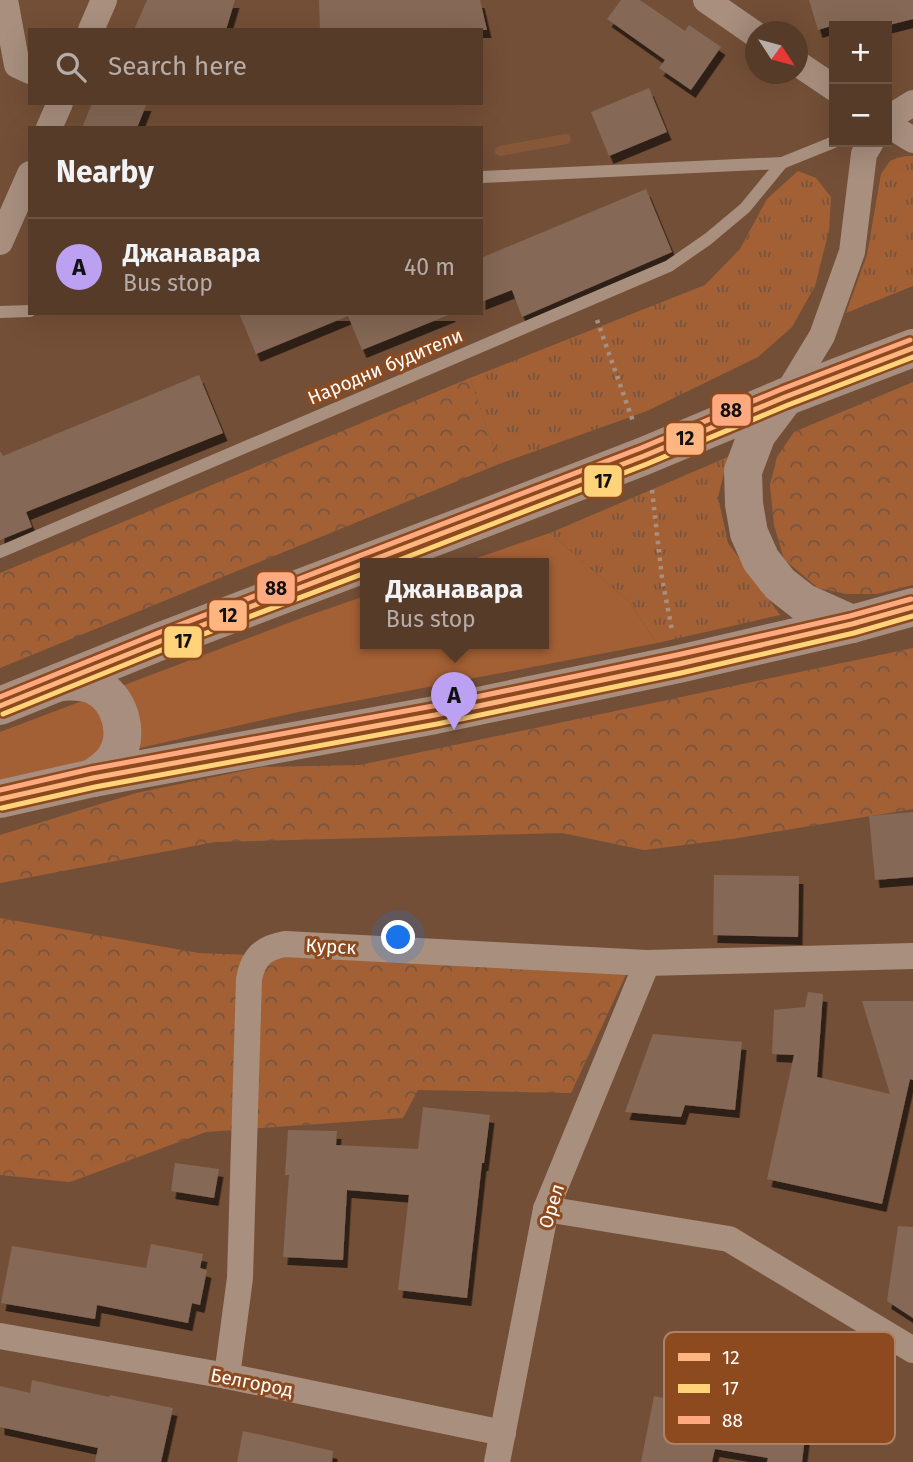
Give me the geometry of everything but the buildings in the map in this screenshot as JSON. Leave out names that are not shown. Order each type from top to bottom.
[{"type":"main road","points":[[379,558],[913,348]]},
{"type":"main road","points":[[785,397],[757,434],[743,471],[744,504],[749,533],[761,560],[780,584],[803,602],[852,624]]},
{"type":"main road","points":[[0,706],[360,565]]},
{"type":"main road","points":[[0,799],[93,778],[435,715],[679,664],[913,607]]},
{"type":"main road","points":[[60,682],[78,681],[94,686],[113,702],[119,713],[122,729],[120,746],[114,760],[93,778]]},
{"type":"street","points":[[5,0],[17,65],[28,70]]},
{"type":"street","points":[[93,28],[104,0]]},
{"type":"street","points":[[706,0],[745,27]]},
{"type":"street","points":[[808,70],[829,85]]},
{"type":"street","points":[[892,118],[913,103]]},
{"type":"street","points":[[50,126],[59,105]]},
{"type":"street","points":[[892,125],[913,140]]},
{"type":"street","points":[[785,397],[822,336],[852,252],[864,155],[868,147]]},
{"type":"street","points":[[0,242],[6,216],[28,178]]},
{"type":"street","name":"Курск","points":[[227,1376],[240,1278],[249,979],[251,968],[264,950],[285,944],[647,963],[913,956]]},
{"type":"street","name":"Орел","points":[[497,1462],[546,1209],[647,963]]},
{"type":"street","points":[[546,1209],[729,1239],[883,1332]]},
{"type":"street","name":"Белгород","points":[[0,1336],[227,1376],[503,1433]]},
{"type":"street","points":[[895,1339],[913,1350]]},
{"type":"lane","name":"Народни будители","points":[[0,552],[669,266],[708,239],[745,208],[782,163],[829,144]]},
{"type":"lane","points":[[483,177],[782,163]]},
{"type":"lane","points":[[0,312],[28,311]]},
{"type":"green space","points":[[913,156],[913,286],[846,313],[867,255],[881,174],[890,161]]},
{"type":"green space","points":[[798,171],[816,178],[831,197],[829,230],[815,286],[792,327],[758,357],[647,411],[499,464],[470,378],[705,285],[740,249],[767,199]]},
{"type":"green space","points":[[470,378],[499,464],[0,668],[0,573]]},
{"type":"green space","points":[[913,382],[913,585],[877,594],[846,594],[818,588],[784,559],[774,525],[770,485],[777,457],[794,432]]},
{"type":"green space","points":[[728,457],[718,497],[728,543],[780,615],[657,643],[629,602],[550,533]]},
{"type":"green space","points":[[550,533],[629,602],[657,643],[298,712],[0,780],[0,732],[360,598],[360,649],[549,649],[549,558],[477,558]]},
{"type":"green space","points":[[913,648],[913,809],[732,839],[644,850],[562,833],[215,842],[0,883],[0,835],[136,793],[262,767],[360,765]]},
{"type":"green space","points":[[0,918],[199,953],[628,970],[571,1093],[418,1090],[403,1118],[206,1132],[70,1182],[0,1175]]},
{"type":"waterway","points":[[500,151],[566,139]]},
{"type":"transit line","name":"88","points":[[0,697],[158,633],[641,448],[782,389],[910,340]]},
{"type":"transit line","name":"12","points":[[378,558],[644,456],[785,397],[913,348]]},
{"type":"transit line","name":"17","points":[[404,558],[913,357]]},
{"type":"transit line","name":"12","points":[[0,706],[360,565]]},
{"type":"transit line","name":"17","points":[[3,714],[164,649],[360,575]]},
{"type":"transit line","name":"88","points":[[0,790],[91,769],[433,706],[677,655],[850,616],[911,599]]},
{"type":"transit line","name":"12","points":[[0,799],[93,778],[435,715],[679,664],[913,607]]},
{"type":"transit line","name":"17","points":[[2,808],[95,787],[437,724],[681,673],[854,633],[913,616]]},
{"type":"place","name":"Джанавара","points":[[454,730]]}]
